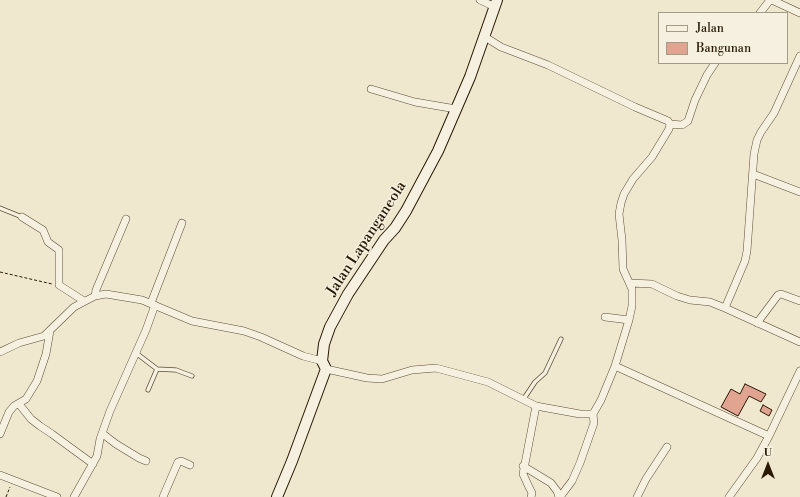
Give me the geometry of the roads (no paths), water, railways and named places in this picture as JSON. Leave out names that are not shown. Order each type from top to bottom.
[{"type":"street","points":[[480,0],[496,3]]},
{"type":"street","points":[[761,12],[771,0],[800,14]]},
{"type":"street","name":"Jalan Lapanganeola","points":[[277,497],[292,461],[324,365],[324,344],[330,327],[348,294],[384,240],[395,228],[406,211],[438,151],[485,37],[496,3]]},
{"type":"street","points":[[485,37],[501,48],[548,65],[635,107],[668,121],[670,124],[682,124],[688,121],[695,100],[714,64]]},
{"type":"street","points":[[725,308],[747,251],[754,154],[757,140],[774,113],[800,56]]},
{"type":"street","points":[[371,89],[415,102],[456,109]]},
{"type":"street","points":[[559,497],[572,481],[580,463],[594,423],[593,414],[601,400],[615,366],[629,320],[632,296],[630,283],[623,269],[619,214],[621,203],[624,194],[633,179],[652,157],[669,129],[670,124]]},
{"type":"street","points":[[753,174],[800,192]]},
{"type":"street","points":[[22,217],[34,223],[42,230],[48,242],[59,250],[59,285],[84,300]]},
{"type":"street","points":[[95,296],[96,290],[126,219]]},
{"type":"street","points":[[74,497],[97,456],[100,439],[110,411],[136,353],[182,223]]},
{"type":"street","points":[[630,283],[652,284],[677,296],[690,300],[710,302],[800,342]]},
{"type":"street","points":[[0,352],[19,343],[44,336],[74,307],[84,300],[106,294],[142,300],[192,321],[244,331],[324,365],[368,378],[382,379],[412,370],[436,368],[476,377],[536,406],[570,413],[593,414]]},
{"type":"street","points":[[757,323],[778,295],[781,294],[800,301]]},
{"type":"street","points":[[605,317],[629,320]]},
{"type":"street","points":[[0,434],[12,408],[26,400],[37,381],[46,354],[50,331]]},
{"type":"street","points":[[615,366],[769,436]]},
{"type":"street","points":[[729,497],[769,436],[797,385],[800,371]]},
{"type":"street","points":[[19,404],[40,426],[93,464]]},
{"type":"street","points":[[531,497],[532,493],[522,474],[536,406]]},
{"type":"street","points":[[102,434],[122,448],[146,461]]},
{"type":"street","points":[[637,497],[646,480],[667,448]]},
{"type":"street","points":[[163,497],[178,462],[181,461],[190,465]]},
{"type":"street","points":[[524,466],[551,483],[557,491],[559,497]]},
{"type":"street","points":[[0,475],[57,497]]},
{"type":"lane","points":[[0,208],[22,217]]},
{"type":"lane","points":[[523,400],[535,382],[545,373],[561,339]]},
{"type":"lane","points":[[136,353],[157,369],[176,370],[192,376]]},
{"type":"lane","points":[[148,390],[157,369]]}]
